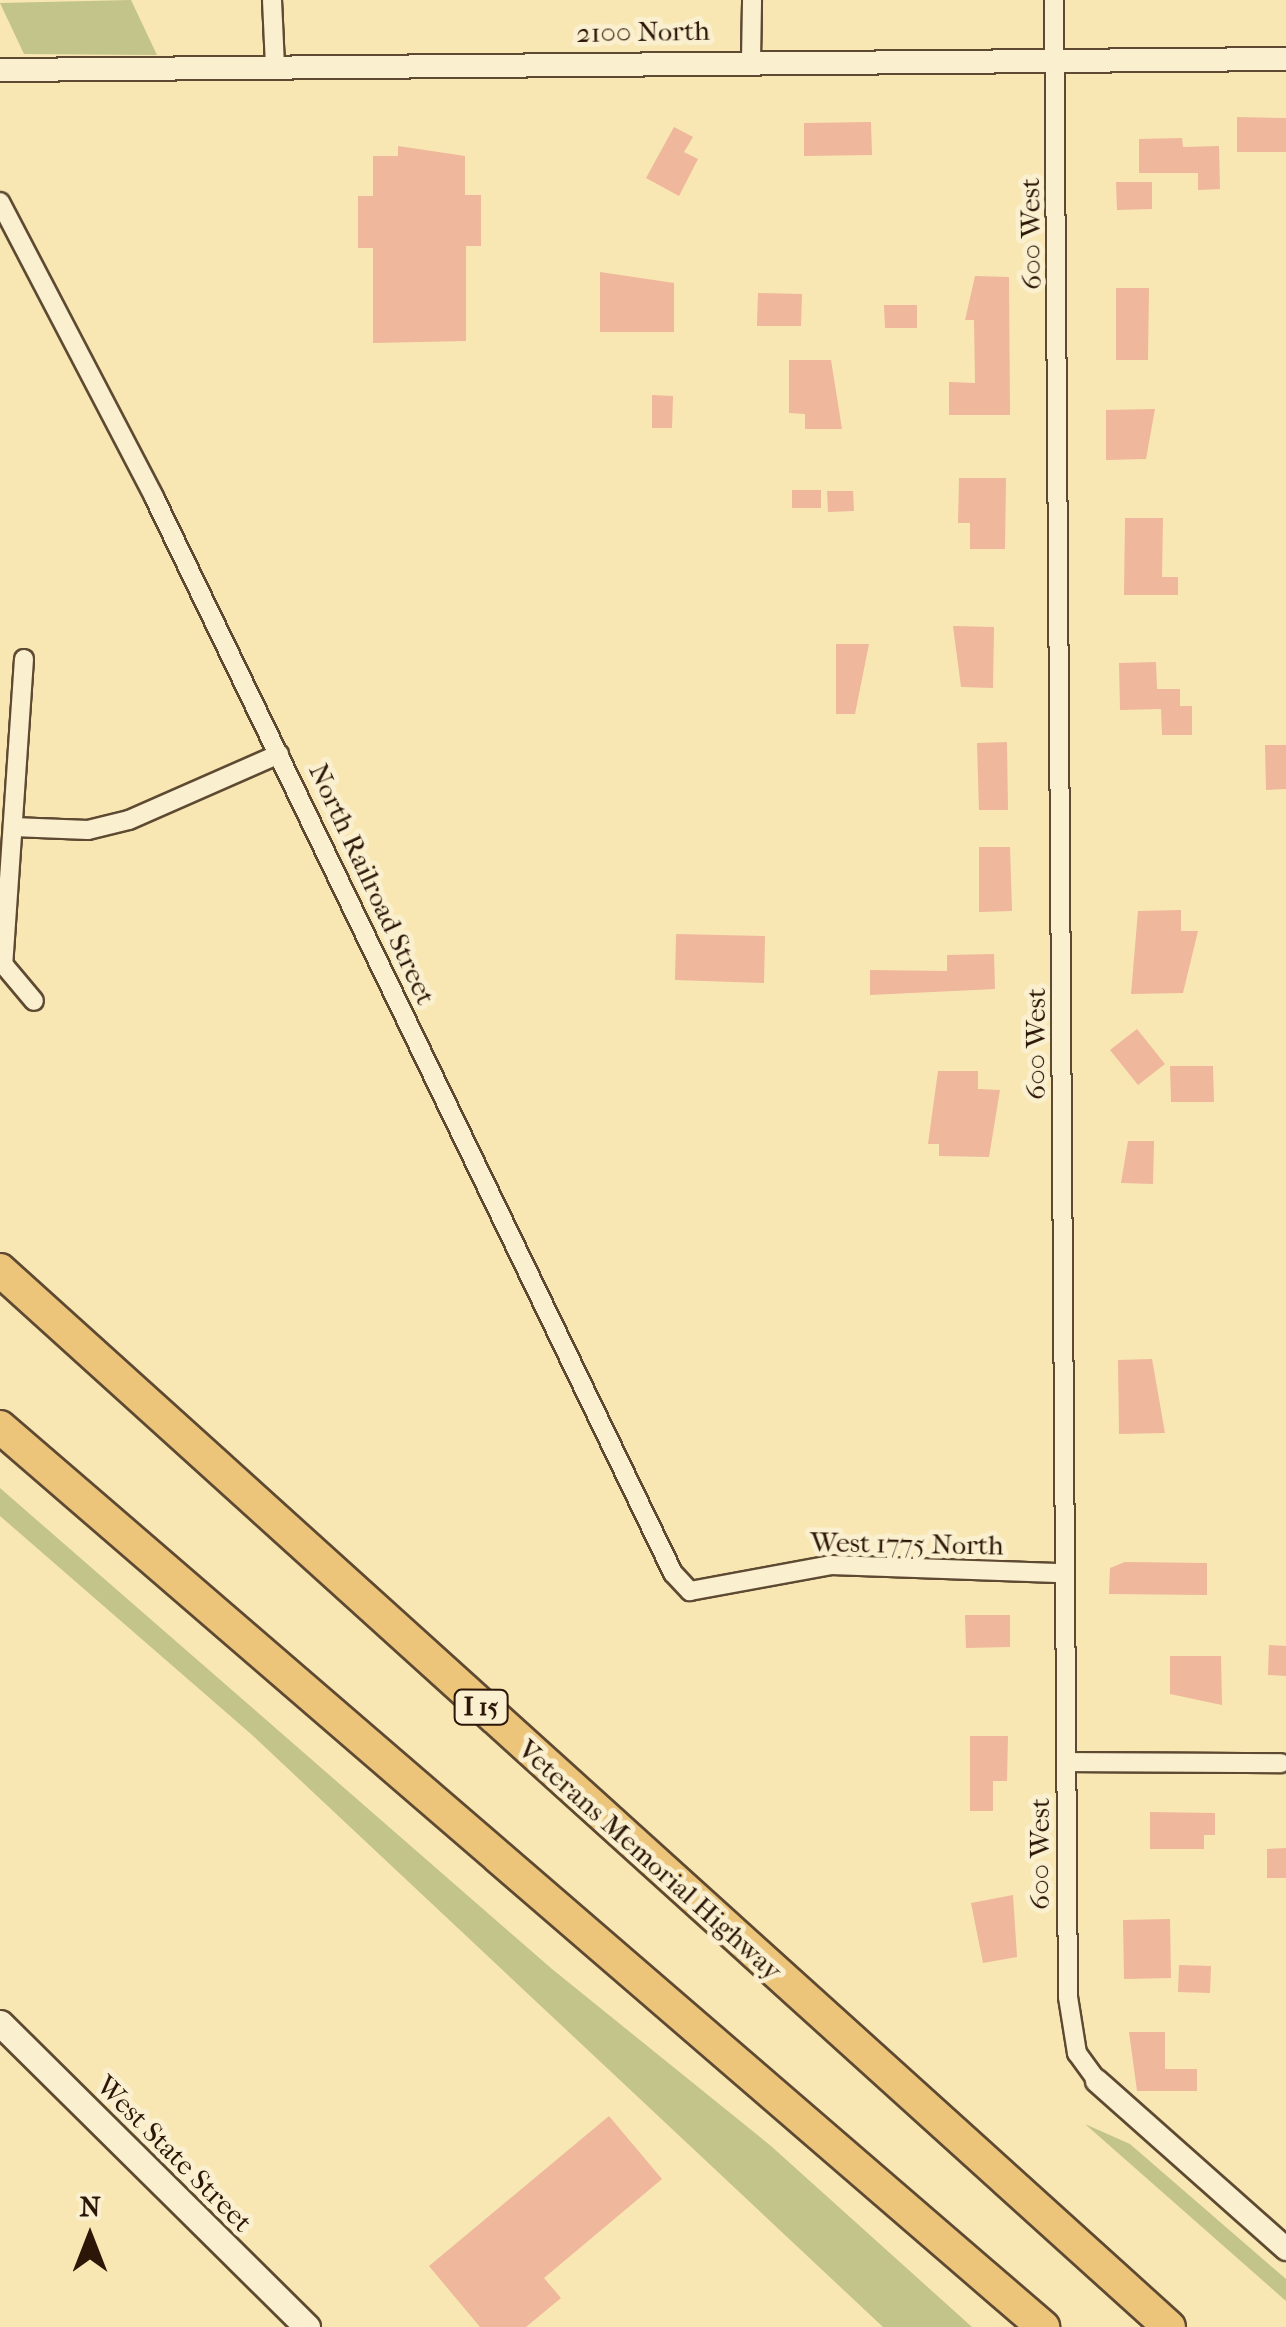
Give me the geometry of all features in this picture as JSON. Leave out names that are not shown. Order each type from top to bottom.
[{"type":"highway","name":"Veterans Memorial Highway","points":[[0,1270],[1169,2327]]},
{"type":"highway","points":[[0,1427],[1044,2327]]},
{"type":"main road","name":"West State Street","points":[[0,2023],[306,2327]]},
{"type":"street","points":[[272,0],[275,66]]},
{"type":"street","points":[[751,60],[752,0]]},
{"type":"street","name":"600 West","points":[[1054,0],[1068,1998],[1077,2054],[1097,2081]]},
{"type":"street","name":"2100 North","points":[[0,70],[1054,57],[1286,59]]},
{"type":"street","name":"North Railroad Street","points":[[0,202],[279,754],[608,1447],[690,1591]]},
{"type":"street","points":[[24,659],[3,964],[34,1000]]},
{"type":"street","points":[[13,827],[88,830],[129,820],[279,754]]},
{"type":"street","name":"West 1775 North","points":[[690,1591],[832,1564],[1064,1573]]},
{"type":"street","points":[[1067,1762],[1282,1763]]},
{"type":"street","points":[[1097,2081],[1286,2249]]},
{"type":"green space","points":[[131,0],[157,55],[24,54],[0,3]]},
{"type":"green space","points":[[0,1488],[552,1969],[771,2146],[972,2327],[883,2327],[251,1734],[0,1516]]},
{"type":"green space","points":[[1085,2124],[1130,2144],[1286,2279],[1286,2301]]},
{"type":"building","points":[[1237,117],[1286,118],[1286,152],[1237,152]]},
{"type":"building","points":[[871,122],[872,155],[804,156],[804,123]]},
{"type":"building","points":[[674,127],[693,137],[684,152],[698,159],[679,196],[646,178]]},
{"type":"building","points":[[1182,138],[1183,147],[1219,146],[1220,189],[1198,190],[1198,173],[1139,173],[1139,139]]},
{"type":"building","points":[[398,146],[465,156],[465,195],[481,195],[481,246],[466,246],[466,341],[373,343],[373,248],[358,248],[358,196],[373,196],[373,156],[398,156]]},
{"type":"building","points":[[1116,182],[1152,182],[1152,209],[1117,210]]},
{"type":"building","points":[[600,272],[674,283],[674,332],[600,332]]},
{"type":"building","points":[[975,276],[1009,277],[1010,415],[949,415],[949,382],[975,383],[974,320],[965,320]]},
{"type":"building","points":[[1116,288],[1149,288],[1148,360],[1116,360]]},
{"type":"building","points":[[758,293],[802,294],[801,326],[757,326]]},
{"type":"building","points":[[884,305],[917,305],[917,328],[885,328]]},
{"type":"building","points":[[789,360],[831,360],[842,429],[805,429],[805,414],[789,413]]},
{"type":"building","points":[[652,395],[673,396],[672,428],[652,428]]},
{"type":"building","points":[[1155,409],[1146,459],[1106,460],[1106,410]]},
{"type":"building","points":[[959,478],[1006,478],[1005,549],[970,549],[970,523],[958,523]]},
{"type":"building","points":[[792,490],[821,490],[821,508],[792,508]]},
{"type":"building","points":[[827,491],[853,491],[854,511],[828,512]]},
{"type":"building","points":[[1125,518],[1163,518],[1162,577],[1178,577],[1178,595],[1124,595]]},
{"type":"building","points":[[953,626],[994,627],[993,688],[961,687]]},
{"type":"building","points":[[836,644],[869,644],[855,714],[836,714]]},
{"type":"building","points":[[1156,662],[1157,689],[1180,689],[1180,706],[1192,706],[1192,735],[1162,735],[1161,709],[1120,710],[1119,663]]},
{"type":"building","points":[[1007,742],[1008,810],[979,810],[977,743]]},
{"type":"building","points":[[1265,745],[1286,745],[1286,789],[1266,790]]},
{"type":"building","points":[[979,847],[1010,847],[1012,911],[979,912]]},
{"type":"building","points":[[1181,910],[1181,931],[1198,931],[1183,993],[1131,994],[1138,911]]},
{"type":"building","points":[[676,934],[765,936],[764,983],[675,980]]},
{"type":"building","points":[[994,954],[995,989],[870,995],[870,970],[947,971],[947,955]]},
{"type":"building","points":[[1137,1029],[1165,1064],[1138,1085],[1110,1050]]},
{"type":"building","points":[[1170,1066],[1213,1066],[1214,1102],[1171,1102]]},
{"type":"building","points":[[938,1071],[978,1071],[978,1089],[1000,1090],[989,1157],[939,1156],[939,1144],[928,1144]]},
{"type":"building","points":[[1128,1141],[1154,1141],[1153,1184],[1121,1183]]},
{"type":"building","points":[[1152,1359],[1165,1433],[1119,1434],[1118,1360]]},
{"type":"building","points":[[1125,1562],[1207,1563],[1207,1595],[1109,1594],[1110,1568]]},
{"type":"building","points":[[965,1615],[1010,1615],[1010,1647],[966,1648]]},
{"type":"building","points":[[1269,1645],[1286,1646],[1286,1676],[1268,1675]]},
{"type":"building","points":[[1170,1656],[1221,1656],[1222,1705],[1170,1694]]},
{"type":"building","points":[[970,1736],[1008,1736],[1007,1781],[993,1781],[993,1811],[970,1811]]},
{"type":"building","points":[[1150,1812],[1215,1813],[1215,1835],[1204,1835],[1204,1849],[1150,1849]]},
{"type":"building","points":[[1286,1848],[1286,1878],[1267,1878],[1267,1849]]},
{"type":"building","points":[[1013,1895],[1017,1957],[983,1963],[971,1903]]},
{"type":"building","points":[[1170,1919],[1171,1978],[1124,1979],[1123,1920]]},
{"type":"building","points":[[1179,1965],[1211,1966],[1210,1993],[1178,1992]]},
{"type":"building","points":[[1129,2032],[1165,2032],[1165,2069],[1197,2069],[1197,2091],[1137,2091]]},
{"type":"building","points":[[609,2116],[662,2179],[544,2278],[561,2298],[526,2327],[480,2327],[429,2266]]}]
